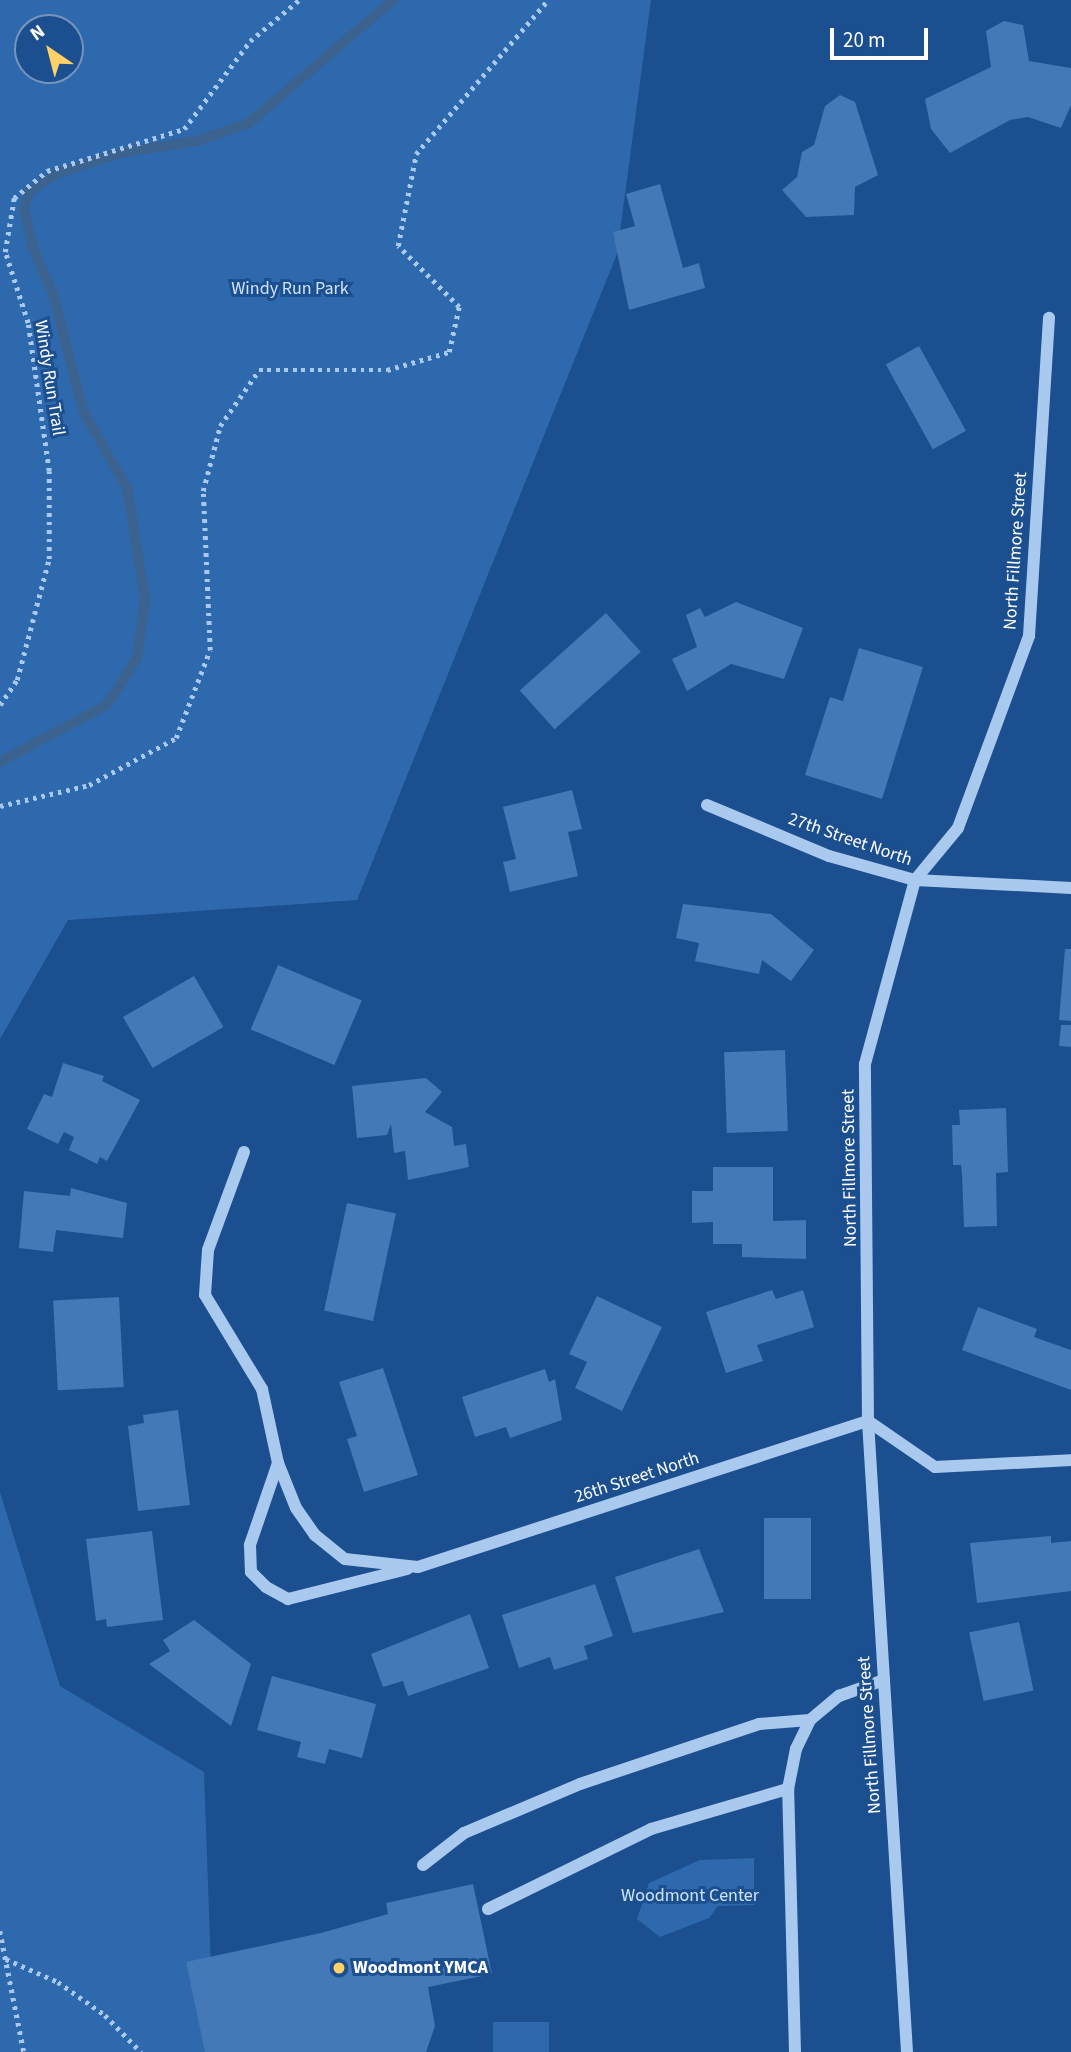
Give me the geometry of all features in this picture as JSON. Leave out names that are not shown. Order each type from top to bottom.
[{"type":"street","name":"North Fillmore Street","points":[[907,2052],[868,1421],[865,1064],[915,880],[958,828],[1029,636],[1049,318]]},
{"type":"street","name":"27th Street North","points":[[707,805],[829,856],[915,880],[1071,888]]},
{"type":"street","name":"26th Street North","points":[[244,1152],[208,1250],[205,1295],[262,1389],[278,1463],[296,1508],[315,1535],[345,1559],[418,1567]]},
{"type":"street","points":[[868,1421],[935,1467],[1071,1460]]},
{"type":"street","name":"26th Street North","points":[[278,1463],[250,1545],[251,1572],[267,1587],[288,1599],[418,1567],[868,1421]]},
{"type":"street","points":[[795,2052],[789,1789],[796,1749],[810,1720],[839,1696],[884,1680]]},
{"type":"street","points":[[423,1865],[464,1833],[580,1784],[760,1724],[810,1720]]},
{"type":"street","points":[[488,1909],[651,1829],[789,1789]]},
{"type":"path","name":"Windy Run Trail","points":[[0,705],[17,680],[49,559],[49,471],[28,323],[5,252],[14,198],[47,171],[184,129],[250,41],[299,0]]},
{"type":"path","points":[[0,806],[89,785],[176,738],[210,650],[203,491],[220,426],[259,370],[387,370],[449,352],[459,307],[398,246],[416,154],[548,0]]},
{"type":"path","points":[[0,1931],[24,2052]]},
{"type":"path","points":[[6,1959],[58,1982],[105,2015],[141,2052]]},
{"type":"green space","name":"Windy Run Park","points":[[0,0],[651,0],[617,254],[357,900],[68,920],[0,1039]]},
{"type":"green space","points":[[0,1492],[60,1686],[204,1772],[214,2052],[0,2052]]},
{"type":"green space","name":"Woodmont Center","points":[[754,1858],[754,1905],[718,1906],[709,1918],[660,1937],[637,1919],[649,1883],[700,1860]]},
{"type":"green space","points":[[493,2022],[549,2022],[549,2052],[493,2052]]},
{"type":"building","points":[[1004,21],[1023,25],[1029,61],[1071,68],[1071,105],[1061,128],[1028,117],[1010,120],[950,153],[931,129],[925,99],[991,67],[986,31]]},
{"type":"building","points":[[840,95],[855,102],[878,175],[855,187],[854,215],[806,217],[782,190],[797,177],[802,152],[814,145],[825,106]]},
{"type":"building","points":[[660,184],[683,268],[699,263],[705,288],[629,310],[613,232],[635,226],[626,194]]},
{"type":"building","points":[[919,346],[966,431],[933,449],[886,364]]},
{"type":"building","points":[[736,602],[803,628],[784,679],[731,664],[687,691],[672,659],[697,647],[686,615],[700,608],[705,617]]},
{"type":"building","points":[[606,613],[641,652],[555,729],[520,691]]},
{"type":"building","points":[[859,648],[923,667],[882,799],[805,775],[830,697],[843,701]]},
{"type":"building","points":[[572,790],[582,829],[568,832],[578,876],[510,892],[503,862],[516,859],[503,807]]},
{"type":"building","points":[[683,904],[771,914],[814,950],[791,981],[762,960],[759,974],[695,961],[699,943],[676,938]]},
{"type":"building","points":[[1065,949],[1071,949],[1071,1021],[1059,1020]]},
{"type":"building","points":[[278,965],[362,1001],[334,1065],[251,1029]]},
{"type":"building","points":[[194,976],[224,1027],[152,1068],[123,1017]]},
{"type":"building","points":[[1061,1025],[1071,1025],[1071,1047],[1059,1046]]},
{"type":"building","points":[[785,1050],[788,1131],[727,1133],[724,1052]]},
{"type":"building","points":[[63,1063],[104,1076],[102,1081],[140,1100],[107,1161],[100,1157],[97,1164],[69,1150],[74,1137],[64,1132],[58,1144],[27,1129],[44,1094],[52,1097]]},
{"type":"building","points":[[426,1078],[442,1092],[425,1112],[452,1127],[454,1146],[466,1144],[469,1167],[408,1180],[405,1151],[394,1153],[391,1124],[387,1135],[357,1138],[352,1086]]},
{"type":"building","points":[[1006,1108],[1008,1172],[996,1173],[997,1226],[964,1227],[961,1165],[953,1165],[952,1125],[960,1125],[959,1110]]},
{"type":"building","points":[[713,1167],[773,1167],[773,1221],[806,1220],[806,1259],[742,1257],[742,1244],[713,1244],[713,1222],[692,1223],[692,1191],[713,1191]]},
{"type":"building","points":[[71,1188],[127,1203],[123,1238],[56,1230],[53,1252],[19,1248],[24,1191],[70,1196]]},
{"type":"building","points":[[347,1203],[396,1213],[373,1321],[324,1311]]},
{"type":"building","points":[[772,1290],[776,1299],[803,1290],[814,1327],[757,1345],[763,1361],[726,1373],[706,1312]]},
{"type":"building","points":[[597,1296],[662,1327],[622,1411],[575,1388],[587,1362],[569,1354]]},
{"type":"building","points":[[119,1297],[124,1387],[58,1390],[53,1300]]},
{"type":"building","points":[[978,1307],[1037,1329],[1034,1337],[1071,1350],[1071,1390],[962,1350]]},
{"type":"building","points":[[383,1368],[418,1475],[364,1492],[347,1439],[357,1436],[339,1382]]},
{"type":"building","points":[[545,1369],[549,1382],[555,1379],[562,1420],[510,1438],[506,1427],[475,1437],[462,1397]]},
{"type":"building","points":[[178,1410],[190,1505],[138,1511],[128,1426],[144,1423],[143,1415]]},
{"type":"building","points":[[764,1518],[811,1518],[811,1599],[764,1599]]},
{"type":"building","points":[[152,1531],[163,1620],[107,1627],[106,1619],[96,1621],[86,1539]]},
{"type":"building","points":[[1051,1536],[1051,1543],[1071,1541],[1071,1591],[977,1603],[970,1543]]},
{"type":"building","points":[[699,1549],[724,1612],[633,1633],[615,1577]]},
{"type":"building","points":[[595,1584],[613,1636],[584,1646],[588,1659],[554,1670],[550,1657],[519,1668],[502,1615]]},
{"type":"building","points":[[470,1614],[489,1668],[408,1696],[403,1681],[383,1687],[371,1654]]},
{"type":"building","points":[[194,1620],[251,1664],[231,1726],[149,1664],[170,1651],[163,1640]]},
{"type":"building","points":[[1019,1622],[1034,1690],[984,1701],[969,1633]]},
{"type":"building","points":[[272,1676],[376,1704],[362,1758],[329,1749],[325,1764],[297,1757],[301,1742],[257,1730]]},
{"type":"building","name":"Woodmont YMCA","points":[[473,1884],[492,1974],[428,1987],[435,2026],[426,2052],[205,2052],[186,1962],[321,1933],[388,1914],[386,1903]]},
{"type":"waterway","points":[[0,762],[108,704],[137,658],[145,599],[127,488],[84,413],[53,294],[33,248],[24,209],[29,192],[56,174],[119,153],[197,141],[249,123],[393,0]]},
{"type":"place","name":"Woodmont YMCA","points":[[339,1968]]}]
